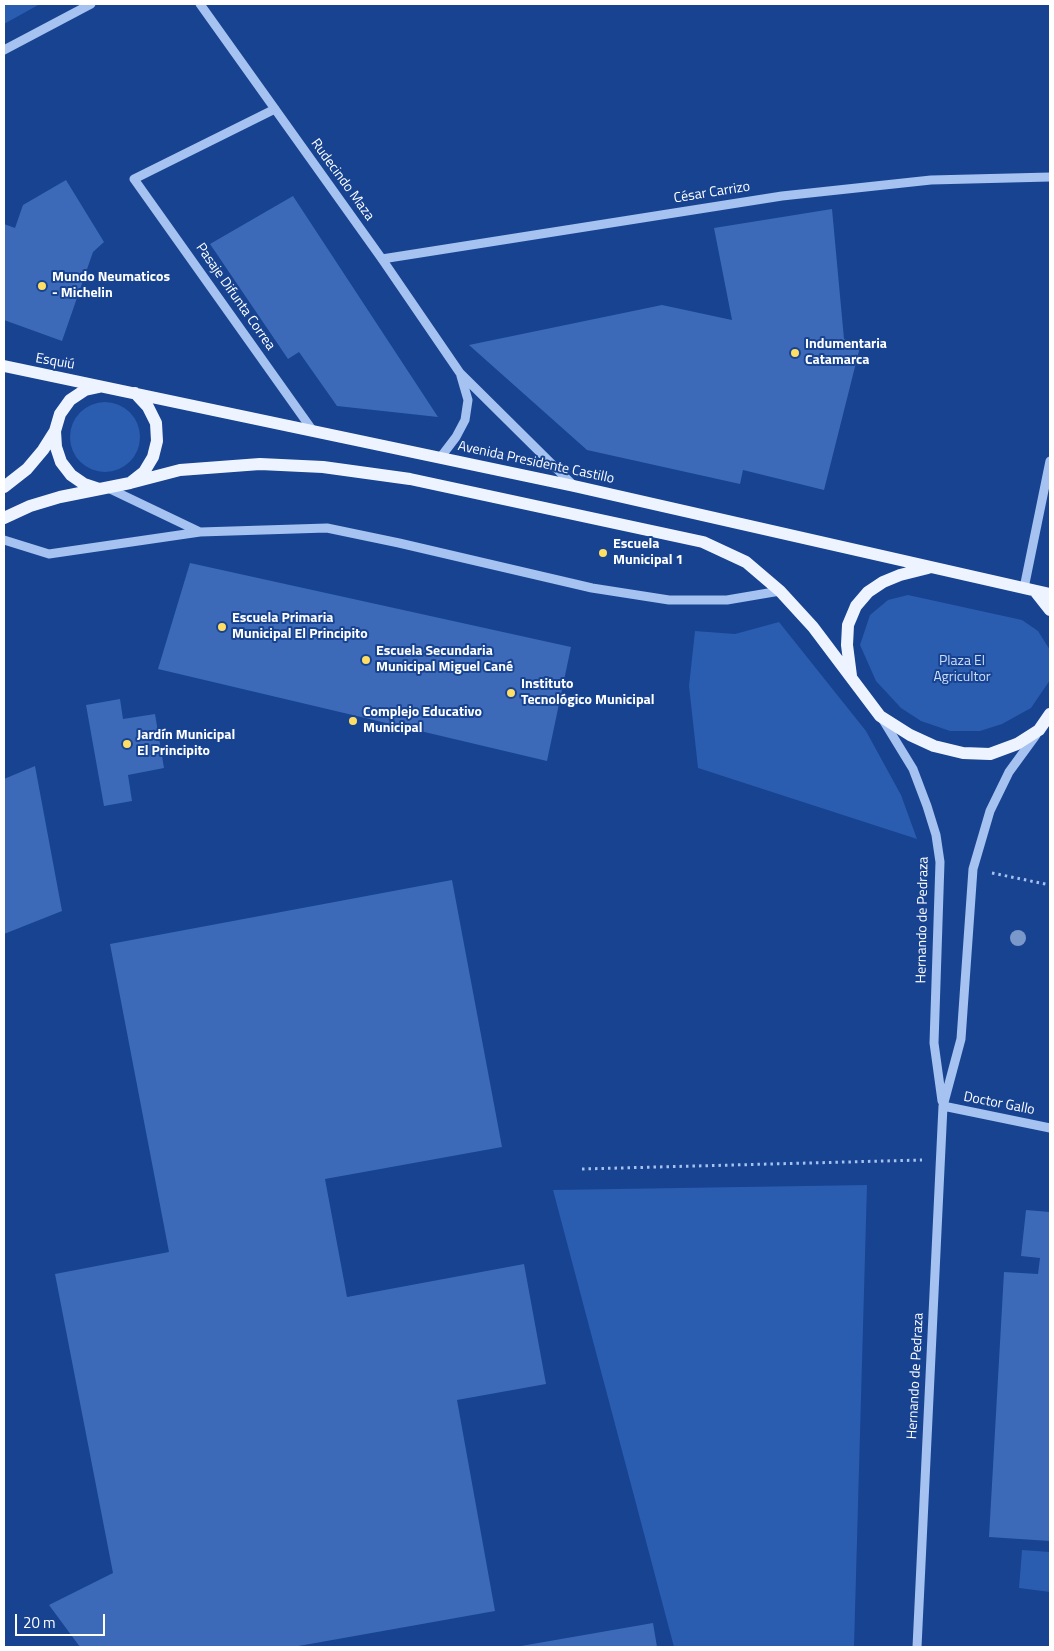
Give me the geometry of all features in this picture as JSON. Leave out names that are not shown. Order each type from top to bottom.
[{"type":"main road","name":"Esquiú","points":[[4,366],[24,372],[102,386]]},
{"type":"main road","points":[[4,488],[27,469],[43,450],[55,431],[60,414],[70,400],[85,390],[102,386],[136,393],[148,407],[156,423],[157,440],[154,457],[144,472],[130,483]]},
{"type":"main road","name":"Avenida Presidente Castillo","points":[[136,393],[574,486],[1030,590]]},
{"type":"main road","points":[[55,431],[56,447],[61,462],[71,475],[84,484],[104,488]]},
{"type":"main road","points":[[4,518],[30,506],[60,497],[130,483],[180,470],[260,464],[323,467],[410,479],[703,542],[746,562],[780,591],[813,627],[880,716],[910,735],[934,746],[963,753],[990,754],[1017,744],[1039,730],[1050,714]]},
{"type":"main road","points":[[851,676],[846,645],[848,625],[856,606],[868,592],[884,582],[900,575],[930,567]]},
{"type":"main road","points":[[1030,590],[1050,594]]},
{"type":"main road","points":[[1030,590],[1050,610]]},
{"type":"street","points":[[4,50],[92,4]]},
{"type":"street","name":"Rudecindo Maza","points":[[200,4],[382,259],[460,373],[574,486]]},
{"type":"street","name":"Pasaje Difunta Correa","points":[[274,109],[134,179],[313,430]]},
{"type":"street","name":"César Carrizo","points":[[382,259],[782,196],[931,180],[1050,178]]},
{"type":"street","name":"Rudecindo Maza","points":[[440,458],[456,437],[465,420],[468,400],[460,373]]},
{"type":"street","points":[[1030,590],[1050,462]]},
{"type":"street","points":[[104,488],[200,532]]},
{"type":"street","points":[[4,540],[49,554],[200,532],[327,528],[592,588],[668,600],[727,600],[780,591]]},
{"type":"street","name":"Hernando de Pedraza","points":[[880,716],[912,768],[936,835],[940,862],[934,1043],[943,1106],[917,1647]]},
{"type":"street","name":"Hernando de Pedraza","points":[[943,1106],[961,1038],[972,869],[990,811],[1010,772],[1039,730]]},
{"type":"street","name":"Doctor Gallo","points":[[943,1106],[1050,1128]]},
{"type":"path","points":[[972,869],[1050,885]]},
{"type":"path","points":[[582,1169],[940,1159]]},
{"type":"green space","points":[[4,4],[40,4],[4,24]]},
{"type":"green space","points":[[98,402],[112,402],[125,407],[135,417],[140,430],[140,444],[135,457],[125,467],[112,472],[98,472],[85,467],[75,457],[70,444],[70,430],[75,417],[85,407]]},
{"type":"green space","name":"Plaza El Agricultor","points":[[908,595],[1022,620],[1038,631],[1050,650],[1050,680],[1031,708],[1002,724],[980,731],[950,731],[921,721],[901,708],[876,681],[860,645],[870,615],[888,600]]},
{"type":"green space","points":[[779,622],[866,731],[901,795],[917,839],[698,768],[689,686],[695,631],[735,634]]},
{"type":"green space","points":[[867,1185],[854,1647],[674,1647],[553,1190]]},
{"type":"green space","points":[[1022,1550],[1050,1552],[1050,1592],[1019,1588]]},
{"type":"building","name":"Mundo Neumaticos - Michelin","points":[[66,180],[104,242],[93,252],[62,341],[4,320],[4,224],[15,228],[23,205]]},
{"type":"building","points":[[293,196],[438,417],[337,406],[299,352],[288,359],[210,244]]},
{"type":"building","points":[[832,209],[844,339],[861,343],[824,490],[743,470],[740,484],[587,450],[469,345],[662,305],[732,320],[714,228]]},
{"type":"building","points":[[190,563],[571,647],[547,761],[158,669]]},
{"type":"building","name":"Jardín Municipal El Principito","points":[[120,699],[123,719],[155,714],[164,768],[128,775],[132,801],[104,806],[86,705]]},
{"type":"building","points":[[35,766],[62,911],[4,934],[4,779]]},
{"type":"building","points":[[452,880],[502,1147],[325,1179],[347,1297],[524,1264],[546,1384],[457,1400],[495,1611],[293,1647],[80,1647],[49,1605],[113,1573],[55,1274],[169,1252],[110,944]]},
{"type":"building","points":[[1026,1210],[1050,1212],[1050,1541],[989,1537],[1004,1272],[1038,1274],[1040,1258],[1021,1256]]},
{"type":"building","points":[[653,1623],[657,1647],[521,1647],[521,1646]]},
{"type":"place","name":"Mundo Neumaticos - Michelin","points":[[42,286]]},
{"type":"place","name":"Indumentaria Catamarca","points":[[795,353]]},
{"type":"place","name":"Escuela Municipal 1","points":[[603,553]]},
{"type":"place","name":"Escuela Primaria Municipal El Principito","points":[[222,627]]},
{"type":"place","name":"Escuela Secundaria Municipal Miguel Cané","points":[[366,660]]},
{"type":"place","name":"Instituto Tecnológico Municipal","points":[[511,693]]},
{"type":"place","name":"Complejo Educativo Municipal","points":[[353,721]]},
{"type":"place","name":"Jardín Municipal El Principito","points":[[127,744]]}]
